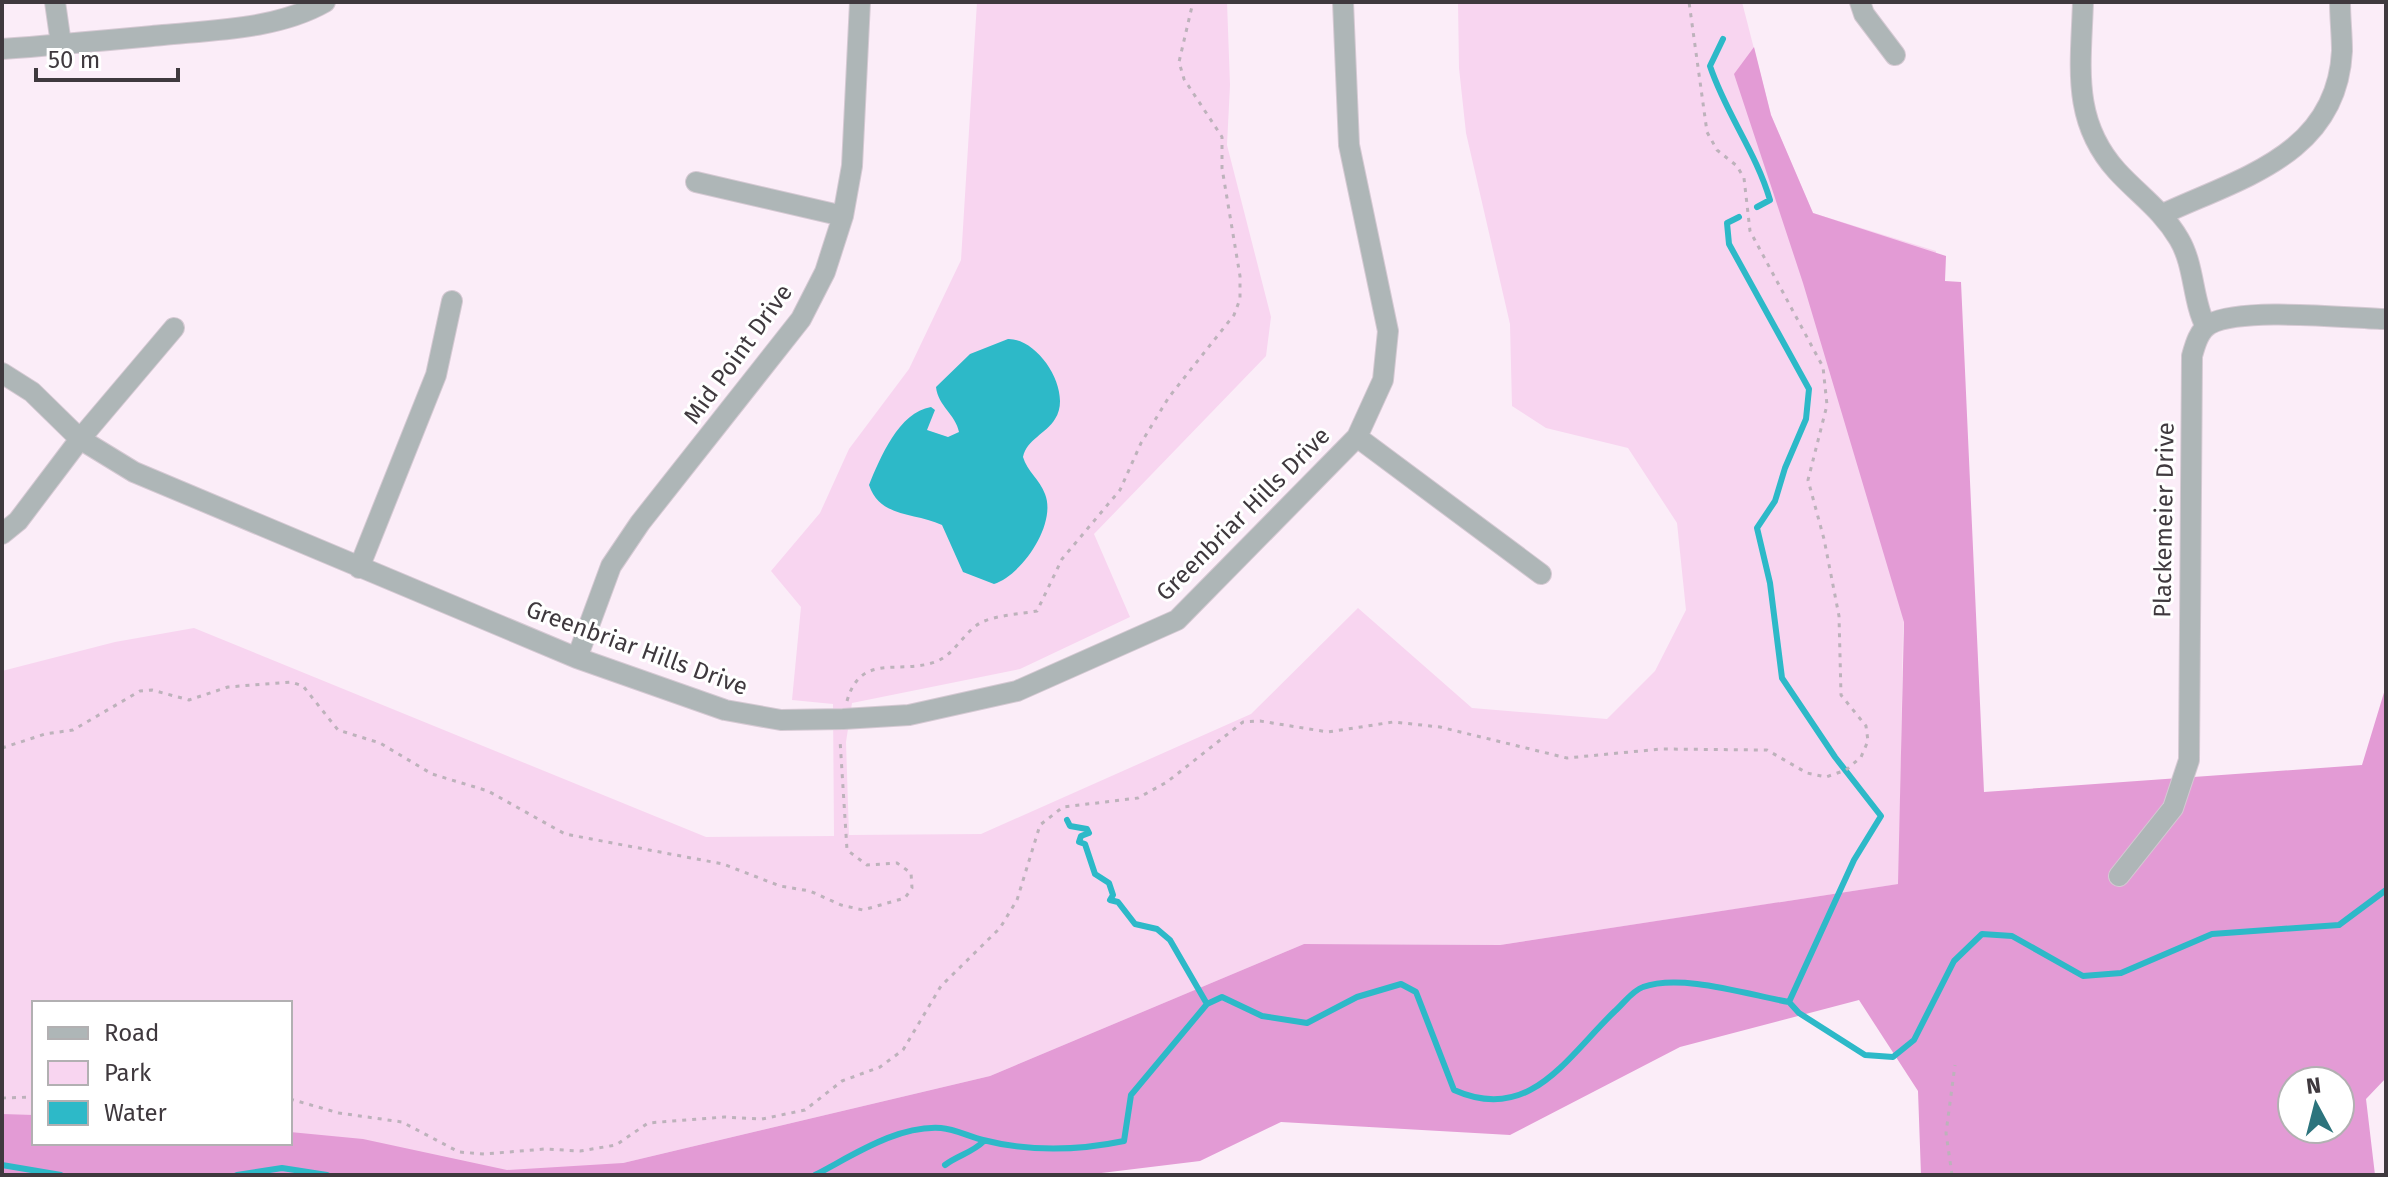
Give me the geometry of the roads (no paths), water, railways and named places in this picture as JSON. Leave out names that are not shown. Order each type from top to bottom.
[{"type":"street","points":[[55,2],[61,44]]},
{"type":"street","points":[[2,49],[238,26],[279,19],[325,2]]},
{"type":"street","name":"Mid Point Drive","points":[[577,658],[611,566],[640,523],[801,319],[825,272],[843,216],[852,166],[860,2]]},
{"type":"street","name":"Greenbriar Hills Drive","points":[[2,373],[32,392],[80,439],[134,472],[577,658],[725,710],[781,720],[909,715],[1017,691],[1177,620],[1357,437],[1383,380],[1388,331],[1349,145],[1343,2]]},
{"type":"street","points":[[1860,2],[1864,14],[1895,55]]},
{"type":"street","points":[[2083,2],[2081,91],[2085,119],[2094,140],[2119,173],[2163,214],[2182,244],[2199,314],[2206,327],[2226,319],[2256,316],[2386,319]]},
{"type":"street","points":[[2163,214],[2265,170],[2302,140],[2318,119],[2335,83],[2342,53],[2340,2]]},
{"type":"street","points":[[696,182],[843,216]]},
{"type":"street","points":[[359,568],[436,375],[452,301]]},
{"type":"street","name":"Plackemeier Drive","points":[[2119,876],[2173,808],[2189,760],[2192,356],[2206,327]]},
{"type":"street","points":[[2,534],[18,521],[80,439],[174,328]]},
{"type":"street","points":[[1357,437],[1541,574]]},
{"type":"water","points":[[1008,339],[1031,347],[1041,357],[1050,368],[1060,395],[1055,419],[1028,446],[1023,457],[1045,494],[1046,519],[1042,533],[1026,559],[1005,579],[994,584],[963,572],[942,525],[890,509],[874,496],[869,485],[892,438],[909,418],[920,411],[931,407],[935,410],[927,430],[948,437],[959,432],[936,387],[970,354]]},
{"type":"waterway","points":[[1723,39],[1710,66],[1764,182],[1770,200],[1757,207]]},
{"type":"waterway","points":[[1739,217],[1727,223],[1729,244],[1809,389],[1806,419],[1775,501],[1757,528],[1770,583],[1782,678],[1835,757],[1881,816],[1854,860],[1789,1002]]},
{"type":"waterway","points":[[1067,820],[1070,826],[1087,829],[1089,833],[1081,836],[1079,842],[1085,844],[1095,874],[1109,883],[1113,895],[1110,900],[1118,902],[1135,924],[1157,929],[1170,940],[1207,1004]]},
{"type":"waterway","points":[[815,1175],[875,1143],[924,1128],[941,1128],[1001,1144],[1036,1148],[1088,1147],[1124,1141],[1131,1095],[1207,1004],[1222,997],[1262,1016],[1307,1023],[1357,997],[1401,984],[1416,992],[1454,1090],[1481,1098],[1504,1099],[1545,1081],[1636,991],[1659,983],[1695,984],[1789,1002],[1799,1013],[1865,1055],[1893,1057],[1914,1040],[1954,961],[1982,934],[2012,936],[2083,976],[2121,973],[2212,934],[2339,925],[2386,890]]},
{"type":"waterway","points":[[945,1165],[984,1141]]},
{"type":"waterway","points":[[2,1165],[61,1175]]},
{"type":"waterway","points":[[237,1175],[282,1168],[327,1175]]}]
